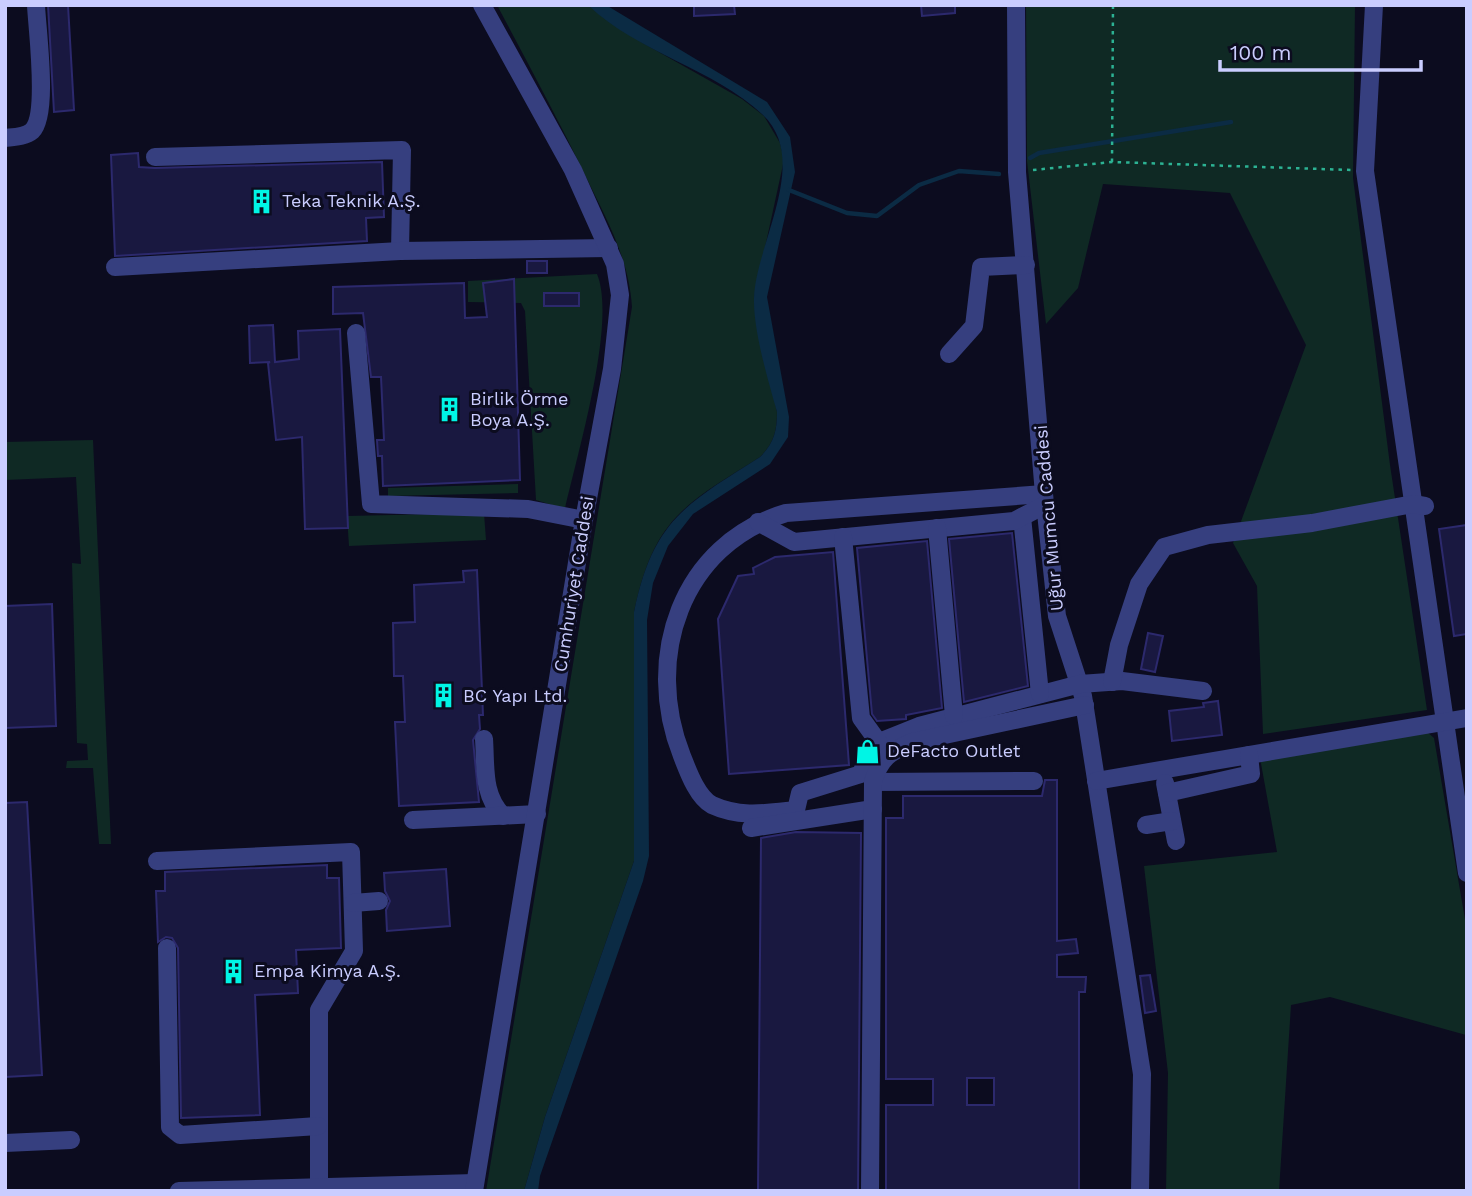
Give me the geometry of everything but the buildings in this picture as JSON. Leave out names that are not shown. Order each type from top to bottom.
[{"type":"street","points":[[5,138],[26,135],[38,122],[41,105],[36,5]]},
{"type":"street","name":"Cumhuriyet Caddesi","points":[[474,1187],[620,314],[620,279],[609,248],[568,160],[482,5]]},
{"type":"street","name":"Uğur Mumcu Caddesi","points":[[1016,5],[1017,172],[1044,499],[1057,616],[1085,705],[1142,1074],[1140,1191]]},
{"type":"street","points":[[1374,5],[1365,171],[1419,505],[1467,873]]},
{"type":"street","points":[[155,156],[402,150],[400,251]]},
{"type":"street","points":[[115,267],[400,251],[609,248]]},
{"type":"street","points":[[949,354],[974,326],[981,267],[1026,265]]},
{"type":"street","points":[[356,333],[371,504],[504,507],[584,520]]},
{"type":"street","points":[[758,522],[794,542],[1014,521],[1044,499]]},
{"type":"street","points":[[1044,499],[786,513],[758,522],[710,557],[692,582],[670,645],[668,703],[672,731],[697,789],[709,804],[743,815],[796,810],[800,793],[861,774],[867,758],[879,743],[919,726],[1080,684],[1112,682],[1203,691]]},
{"type":"street","points":[[1112,682],[1119,645],[1139,584],[1164,547],[1208,535],[1312,523],[1419,505]]},
{"type":"street","points":[[1022,517],[1040,694]]},
{"type":"street","points":[[936,528],[954,716]]},
{"type":"street","points":[[843,537],[861,718],[879,743]]},
{"type":"street","points":[[870,1191],[873,782],[878,765],[888,753],[912,742],[1085,705]]},
{"type":"street","points":[[1096,781],[1467,718]]},
{"type":"street","points":[[484,740],[487,790],[503,816]]},
{"type":"street","points":[[1167,793],[1251,774],[1249,755]]},
{"type":"street","points":[[1163,769],[1176,841]]},
{"type":"street","points":[[873,782],[1034,781]]},
{"type":"street","points":[[751,828],[873,809]]},
{"type":"street","points":[[413,820],[537,814]]},
{"type":"street","points":[[1146,825],[1172,821]]},
{"type":"street","points":[[157,861],[351,852],[354,951],[318,1010],[319,1185]]},
{"type":"street","points":[[353,903],[379,901]]},
{"type":"street","points":[[167,948],[170,1127],[174,1133],[180,1135],[318,1126]]},
{"type":"street","points":[[5,1143],[71,1140]]},
{"type":"street","points":[[179,1191],[319,1185],[474,1187]]},
{"type":"path","points":[[1112,162],[1113,5]]},
{"type":"path","points":[[1017,172],[1112,162],[1365,171]]},
{"type":"green space","points":[[497,5],[588,5],[641,42],[742,99],[764,116],[780,143],[784,160],[754,298],[777,412],[775,431],[772,442],[760,457],[711,488],[676,517],[651,555],[642,580],[634,612],[634,861],[545,1117],[524,1191],[486,1191],[632,307],[622,256],[609,224]]},
{"type":"green space","points":[[1026,5],[1355,5],[1353,178],[1390,465],[1427,710],[1263,734],[1257,586],[1233,543],[1306,345],[1230,193],[1103,184],[1078,288],[1046,324],[1027,161]]},
{"type":"green space","points":[[597,274],[602,296],[599,355],[586,424],[565,509],[536,500],[525,311],[521,303],[468,302],[468,281]]},
{"type":"green space","points":[[93,440],[111,844],[99,844],[93,768],[66,768],[67,761],[88,760],[87,744],[77,743],[72,563],[81,564],[76,477],[5,480],[5,442]]},
{"type":"green space","points":[[518,484],[518,493],[388,496],[388,488]]},
{"type":"green space","points":[[484,513],[486,540],[349,546],[347,516]]},
{"type":"green space","points":[[1426,731],[1434,738],[1467,931],[1466,1035],[1330,997],[1291,1005],[1279,1191],[1166,1191],[1168,1073],[1144,866],[1277,852],[1260,758]]},
{"type":"water","points":[[588,5],[606,5],[767,102],[790,137],[795,172],[767,297],[789,417],[788,437],[770,464],[693,514],[668,546],[653,583],[647,620],[649,856],[643,881],[540,1176],[538,1191],[524,1191],[545,1117],[634,861],[634,612],[642,581],[651,556],[676,518],[712,488],[760,457],[772,442],[777,419],[758,340],[754,311],[757,276],[782,179],[782,155],[776,134],[763,115],[743,99],[699,72],[629,36]]},
{"type":"waterway","points":[[1030,158],[1039,153],[1231,122]]},
{"type":"waterway","points":[[789,190],[847,213],[877,216],[919,185],[959,171],[999,174]]},
{"type":"place","name":"Teka Teknik A.Ş.","points":[[262,201]]},
{"type":"place","name":"Birlik Örme Boya A.Ş.","points":[[450,409]]},
{"type":"place","name":"BC Yapı Ltd.","points":[[443,696]]},
{"type":"place","name":"DeFacto Outlet","points":[[867,751]]},
{"type":"place","name":"Empa Kimya A.Ş.","points":[[234,971]]}]
